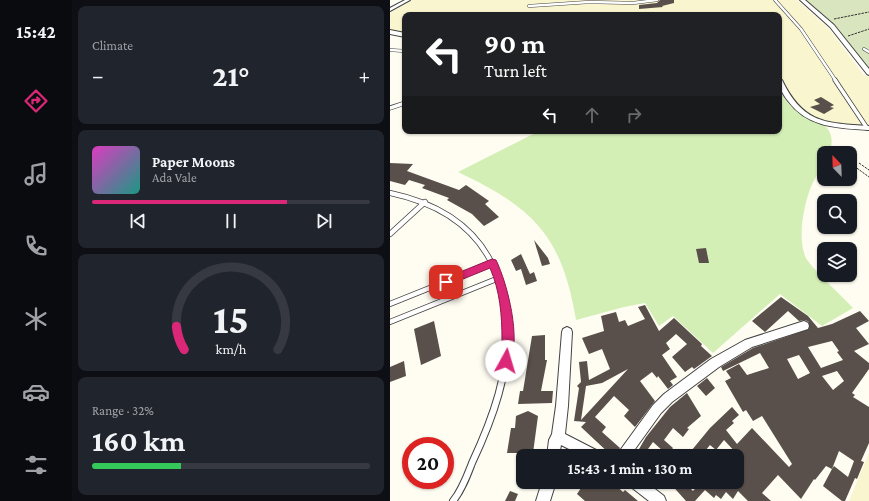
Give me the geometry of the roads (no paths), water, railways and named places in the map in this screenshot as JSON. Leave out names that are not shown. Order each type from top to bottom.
[{"type":"street","points":[[390,10],[408,0]]},
{"type":"street","points":[[802,0],[842,37],[869,73]]},
{"type":"street","points":[[390,32],[402,34]]},
{"type":"street","points":[[782,87],[795,108],[812,118],[829,125],[868,128]]},
{"type":"street","points":[[628,449],[668,398],[715,364],[749,343],[804,326]]},
{"type":"street","points":[[554,449],[555,440],[558,437],[563,398],[567,332]]},
{"type":"street","points":[[558,437],[582,449]]},
{"type":"street","points":[[543,501],[547,489]]},
{"type":"street","points":[[644,489],[659,501]]},
{"type":"lane","points":[[529,6],[589,2],[633,3],[657,0]]},
{"type":"lane","points":[[775,0],[801,29],[868,128]]},
{"type":"lane","points":[[864,49],[869,52]]},
{"type":"lane","points":[[390,50],[402,51]]},
{"type":"lane","points":[[390,108],[402,104]]},
{"type":"lane","points":[[390,193],[417,199],[438,209],[466,228],[479,241],[499,278],[507,314],[508,348],[501,387],[487,429],[459,492],[453,501]]},
{"type":"lane","points":[[390,234],[425,202]]},
{"type":"lane","points":[[390,304],[492,263]]},
{"type":"lane","points":[[390,322],[499,278]]}]
